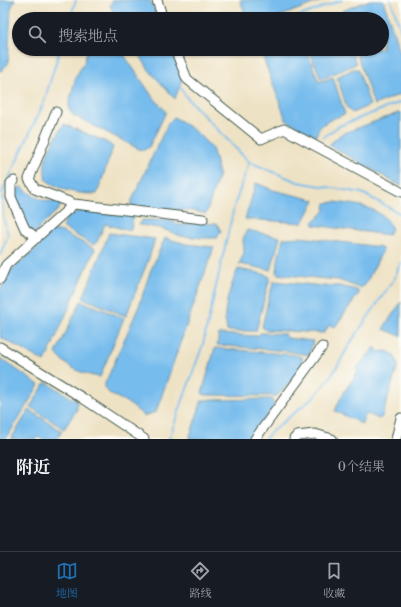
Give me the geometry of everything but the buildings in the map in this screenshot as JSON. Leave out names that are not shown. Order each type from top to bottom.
[{"type":"street","points":[[157,0],[161,12]]},
{"type":"street","points":[[178,56],[187,79],[261,139],[284,129],[401,192]]},
{"type":"street","points":[[56,112],[29,178],[35,190],[69,202],[69,208]]},
{"type":"street","points":[[14,181],[11,183],[11,197],[25,229],[37,238]]},
{"type":"street","points":[[0,279],[6,265],[74,204],[204,218]]},
{"type":"street","points":[[0,347],[81,397],[144,439]]},
{"type":"street","points":[[255,439],[322,347]]},
{"type":"street","points":[[396,439],[401,418]]},
{"type":"street","points":[[294,439],[297,436],[315,434],[332,439]]},
{"type":"water","points":[[0,0],[15,0],[11,8],[8,64],[0,72]]},
{"type":"water","points":[[113,0],[150,0],[155,12],[114,12],[110,6]]},
{"type":"water","points":[[240,0],[324,0],[291,12],[244,12]]},
{"type":"water","points":[[370,0],[383,0],[387,12],[342,12]]},
{"type":"water","points":[[389,18],[401,55],[401,94],[374,105],[357,56],[389,56]]},
{"type":"water","points":[[86,56],[125,56],[150,93],[166,112],[149,147],[144,150],[139,149],[73,115],[69,110],[69,104],[76,76],[84,63]]},
{"type":"water","points":[[140,56],[174,56],[182,79],[175,99],[149,70]]},
{"type":"water","points":[[263,56],[309,56],[319,82],[333,77],[345,114],[331,119],[323,124],[316,136],[286,120]]},
{"type":"water","points":[[312,56],[353,56],[356,64],[321,79]]},
{"type":"water","points":[[353,69],[358,69],[370,105],[352,113],[347,108],[337,77]]},
{"type":"water","points":[[401,112],[401,186],[329,145],[341,134]]},
{"type":"water","points":[[174,117],[195,131],[212,148],[219,174],[206,214],[193,211],[131,206],[131,202],[168,123]]},
{"type":"water","points":[[64,124],[106,142],[113,147],[97,194],[70,191],[58,187],[46,180],[46,157]]},
{"type":"water","points":[[256,183],[273,190],[315,200],[303,223],[245,219]]},
{"type":"water","points":[[22,187],[39,199],[60,202],[60,208],[39,228],[36,233],[26,228],[15,203],[15,189]]},
{"type":"water","points":[[335,202],[360,206],[375,211],[388,221],[392,229],[388,235],[314,225],[313,222],[324,212],[326,203]]},
{"type":"water","points":[[81,211],[129,214],[133,217],[131,229],[127,230],[105,224],[97,242],[93,245],[62,227],[68,216]]},
{"type":"water","points":[[142,220],[169,220],[180,225],[199,223],[217,224],[221,231],[217,238],[181,236],[160,228],[139,225]]},
{"type":"water","points":[[53,230],[62,232],[95,249],[45,362],[0,337],[0,292],[10,271],[35,250]]},
{"type":"water","points":[[247,230],[280,237],[271,270],[239,264],[244,253],[243,239]]},
{"type":"water","points":[[109,233],[155,239],[126,316],[83,298]]},
{"type":"water","points":[[300,237],[380,247],[383,250],[365,285],[360,288],[338,280],[277,274],[278,260],[283,238]]},
{"type":"water","points":[[165,238],[186,244],[214,247],[156,412],[144,416],[126,402],[108,392],[104,386],[139,306],[150,272]]},
{"type":"water","points":[[238,269],[264,274],[270,277],[256,331],[227,331],[225,313],[227,300]]},
{"type":"water","points":[[274,281],[323,286],[340,286],[357,290],[359,293],[335,327],[329,325],[324,333],[266,330],[262,327]]},
{"type":"water","points":[[81,301],[124,318],[100,377],[75,370],[64,362],[56,353]]},
{"type":"water","points":[[401,302],[401,336],[383,329]]},
{"type":"water","points":[[260,333],[285,334],[287,338],[313,341],[309,355],[286,351],[217,345],[219,334],[257,336]]},
{"type":"water","points":[[375,347],[379,352],[386,351],[392,354],[396,358],[398,365],[382,417],[379,419],[368,414],[364,417],[362,424],[335,411],[341,397],[358,371],[357,368]]},
{"type":"water","points":[[215,348],[295,355],[302,357],[303,364],[294,378],[277,396],[205,395],[202,393]]},
{"type":"water","points":[[0,358],[39,385],[6,439],[0,439]]},
{"type":"water","points":[[46,382],[77,401],[77,409],[64,429],[30,407]]},
{"type":"water","points":[[272,399],[274,407],[248,439],[189,439],[202,400]]},
{"type":"water","points":[[29,410],[62,431],[57,439],[41,439],[38,437],[36,439],[11,439]]},
{"type":"waterway","points":[[72,12],[76,0]]},
{"type":"waterway","points":[[310,12],[342,0]]},
{"type":"waterway","points":[[391,0],[401,31]]},
{"type":"waterway","points":[[0,255],[8,235],[3,216],[2,193],[44,102],[58,56]]},
{"type":"waterway","points":[[169,439],[203,344],[234,207],[249,162],[188,99],[178,84]]},
{"type":"waterway","points":[[323,137],[339,126],[401,102]]},
{"type":"waterway","points":[[249,162],[298,182],[362,193],[401,214]]},
{"type":"waterway","points":[[265,439],[271,432],[316,395],[334,372],[351,342],[394,279],[401,262]]}]
